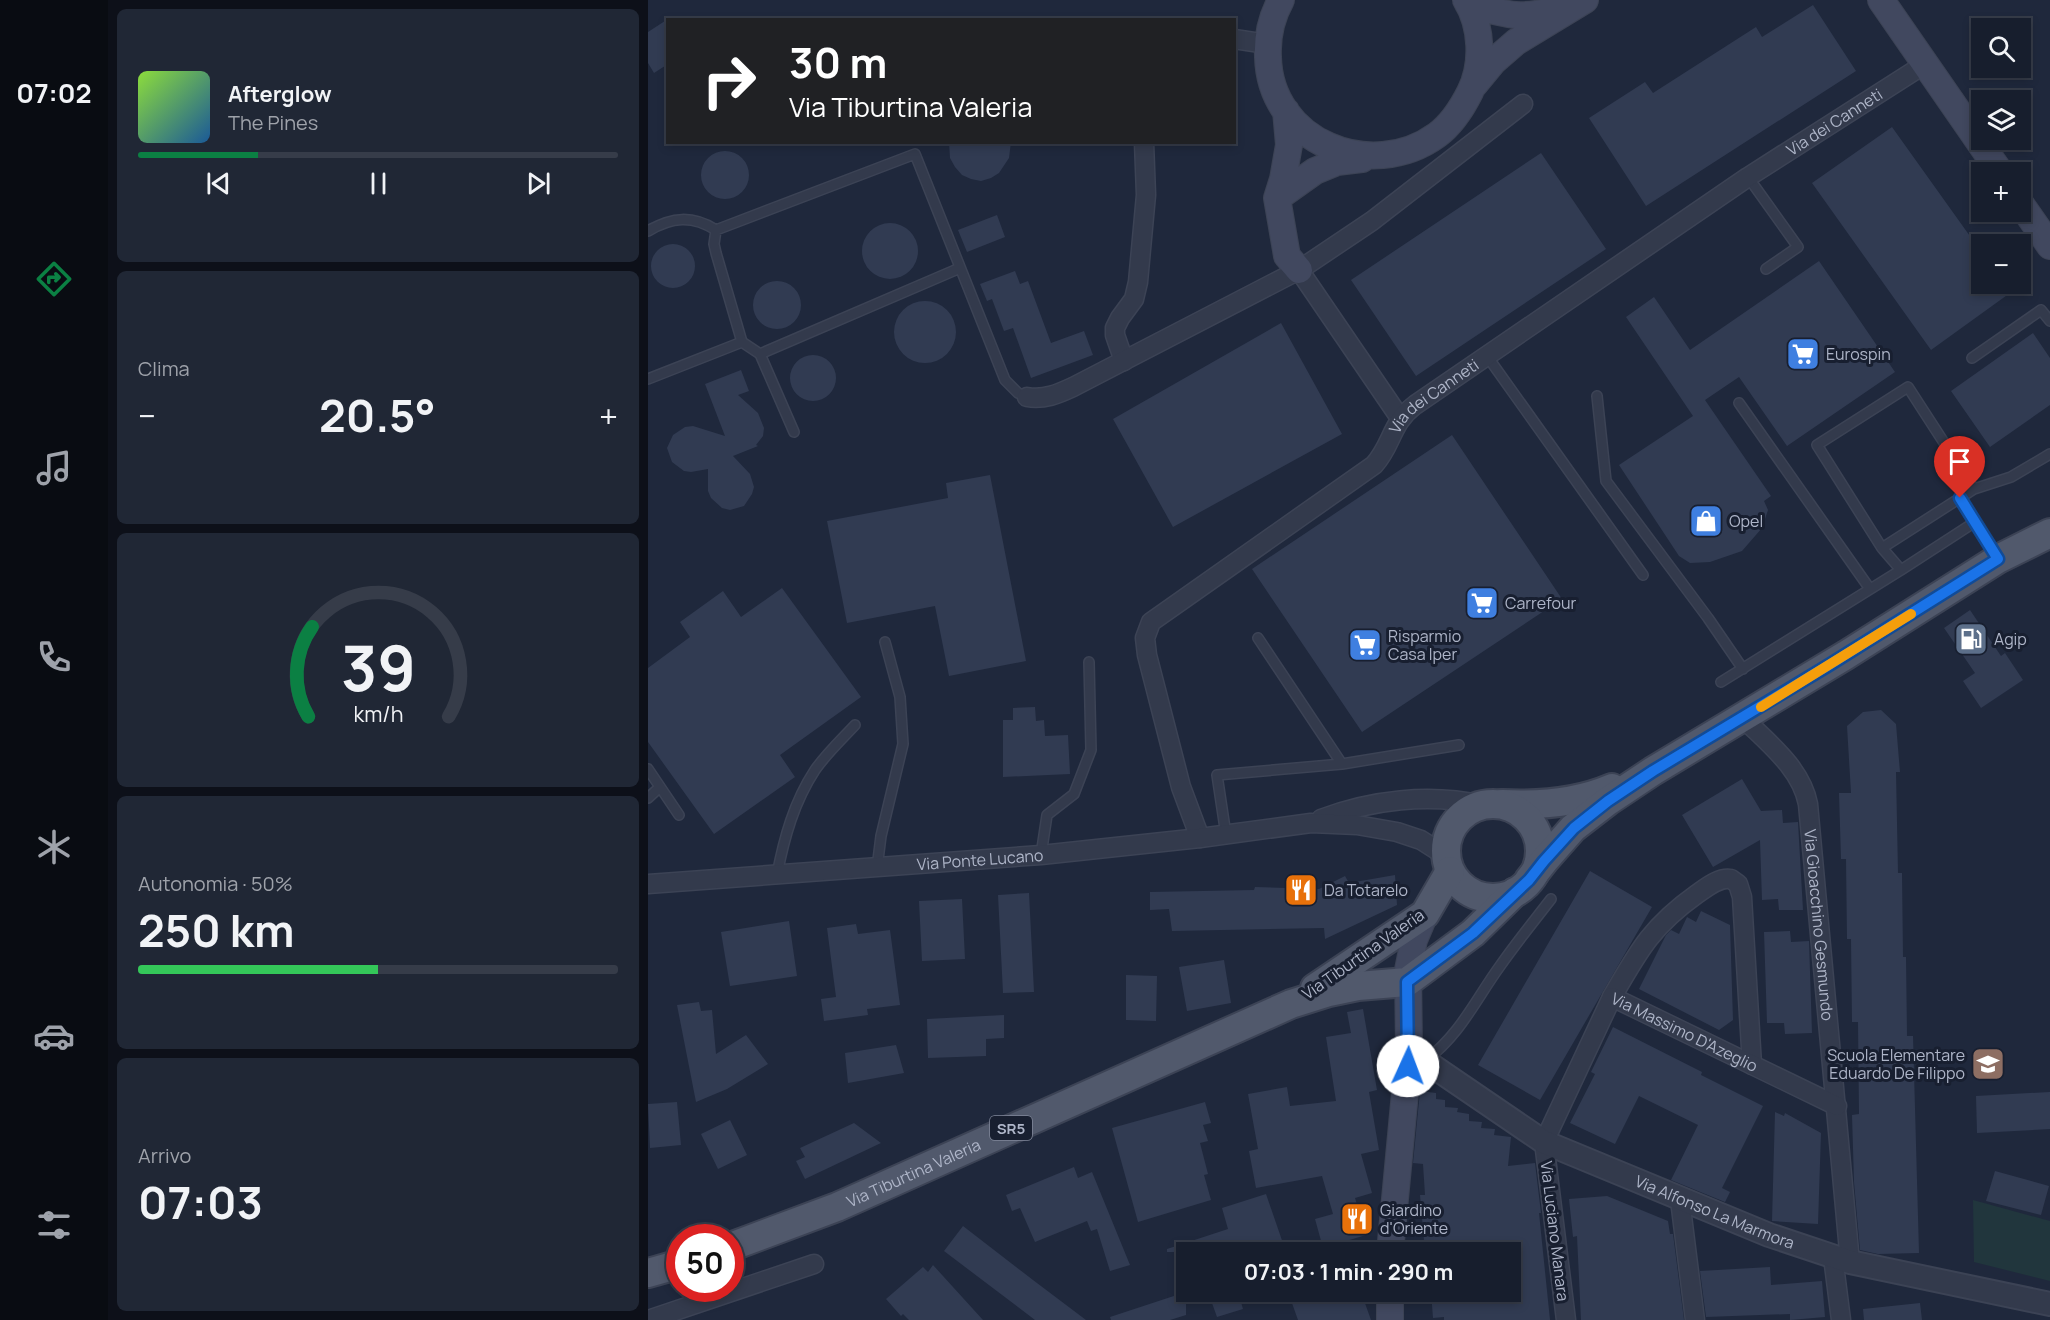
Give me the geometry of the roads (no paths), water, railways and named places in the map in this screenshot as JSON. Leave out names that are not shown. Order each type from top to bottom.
[{"type":"main road","points":[[1281,0],[1270,25],[1268,64],[1272,83],[1286,111],[1304,131],[1321,142],[1349,154],[1380,156]]},
{"type":"main road","points":[[1881,0],[1993,162]]},
{"type":"main road","points":[[1467,2],[1515,16],[1535,15],[1582,2]]},
{"type":"main road","points":[[1467,2],[1475,20],[1479,52],[1473,85]]},
{"type":"main road","points":[[1277,198],[1315,171],[1337,162],[1411,150],[1438,135],[1459,113],[1473,85],[1493,62],[1516,42],[1582,2]]},
{"type":"main road","points":[[1286,111],[1289,145],[1277,198],[1287,256],[1299,270]]},
{"type":"main road","points":[[2031,219],[2050,246]]},
{"type":"main road","points":[[2004,555],[2050,516]]},
{"type":"main road","points":[[1407,982],[1473,933],[1522,886],[1574,828],[1608,801],[2004,555],[2050,533]]},
{"type":"main road","points":[[1491,804],[1538,805],[1584,797],[1653,771]]},
{"type":"main road","points":[[1448,863],[1458,883],[1470,892],[1485,897],[1500,897],[1522,886],[1537,866],[1540,850],[1537,834],[1529,820],[1517,810],[1491,804]]},
{"type":"main road","name":"Via Tiburtina Valeria","points":[[1291,1004],[1425,914],[1448,863],[1446,842],[1450,829],[1458,818],[1469,810],[1491,804]]},
{"type":"main road","points":[[1391,1242],[1417,1056],[1407,982],[1411,949],[1425,914]]},
{"type":"main road","name":"Via Tiburtina Valeria","points":[[744,1242],[857,1198],[1291,1004],[1350,987],[1407,982]]},
{"type":"main road","points":[[648,1273],[666,1268]]},
{"type":"main road","points":[[1390,1302],[1390,1320]]},
{"type":"street","points":[[1238,39],[1268,44]]},
{"type":"street","name":"Via dei Canneti","points":[[1200,838],[1180,787],[1147,655],[1145,638],[1151,622],[1163,611],[1374,465],[1387,449],[1400,418],[1415,405],[1748,177],[1925,64]]},
{"type":"street","points":[[1027,397],[1036,399],[1058,394],[1299,270],[1372,221],[1523,104]]},
{"type":"street","points":[[1124,361],[1115,328],[1134,299],[1138,282],[1146,195],[1144,144]]},
{"type":"street","points":[[1299,270],[1400,418]]},
{"type":"street","name":"Via Gioacchino Gesmundo","points":[[1743,718],[1789,765],[1806,796],[1811,820],[1837,1106],[1842,1259],[1841,1320]]},
{"type":"street","name":"Via Ponte Lucano","points":[[648,884],[1041,855],[1200,838],[1311,823],[1356,809],[1405,801],[1449,799],[1491,804]]},
{"type":"street","name":"Via Ponte Lucano","points":[[1311,823],[1357,825],[1397,832],[1421,840],[1448,863]]},
{"type":"street","points":[[1612,997],[1640,949],[1666,918],[1721,879],[1731,879],[1738,884],[1742,897],[1752,1065]]},
{"type":"street","name":"Via Massimo D'Azeglio","points":[[1544,1142],[1612,997],[1837,1106]]},
{"type":"street","name":"Via Alfonso La Marmora","points":[[1417,1056],[1544,1142],[1769,1235],[1842,1259],[2050,1304]]},
{"type":"street","name":"Via Luciano Manara","points":[[1544,1142],[1566,1320]]},
{"type":"street","points":[[1680,1200],[1695,1320]]},
{"type":"street","points":[[648,1320],[814,1264]]},
{"type":"lane","points":[[648,231],[678,219],[697,220],[716,230],[915,154],[1005,380],[1018,393],[1027,397]]},
{"type":"lane","points":[[1748,177],[1798,247],[1766,269]]},
{"type":"lane","points":[[716,230],[714,244],[716,253],[742,342],[760,354],[794,432]]},
{"type":"lane","points":[[760,354],[960,268]]},
{"type":"lane","points":[[1972,358],[2041,310],[2050,321]]},
{"type":"lane","points":[[648,379],[742,342]]},
{"type":"lane","points":[[1487,356],[1643,575]]},
{"type":"lane","points":[[1900,570],[1882,548],[1816,445],[1908,387],[1974,489]]},
{"type":"lane","points":[[1597,396],[1606,481],[1743,669]]},
{"type":"lane","points":[[1739,403],[1870,590]]},
{"type":"lane","points":[[1882,548],[1974,489],[2011,477],[2050,454]]},
{"type":"lane","points":[[1960,498],[1975,522],[2004,555]]},
{"type":"lane","points":[[1721,682],[1975,522]]},
{"type":"lane","points":[[1258,638],[1342,764]]},
{"type":"lane","points":[[877,868],[881,836],[903,744],[900,697],[885,642]]},
{"type":"lane","points":[[1041,855],[1047,814],[1074,794],[1091,750],[1089,662]]},
{"type":"lane","points":[[777,875],[792,816],[816,769],[855,724]]},
{"type":"lane","points":[[1226,835],[1217,776],[1342,764],[1459,745]]},
{"type":"lane","points":[[648,769],[679,815]]},
{"type":"lane","points":[[648,798],[660,787]]},
{"type":"lane","points":[[1417,1056],[1445,1045],[1462,1025],[1500,966],[1551,899]]},
{"type":"place","name":"Eurospin","points":[[1803,354]]},
{"type":"place","name":"Opel","points":[[1706,521]]},
{"type":"place","name":"Carrefour","points":[[1482,603]]},
{"type":"place","name":"Agip","points":[[1971,639]]},
{"type":"place","name":"Risparmio Casa Iper","points":[[1365,645]]},
{"type":"place","name":"Da Totarelo","points":[[1301,890]]},
{"type":"place","name":"Scuola Elementare Eduardo De Filippo","points":[[1988,1064]]},
{"type":"place","name":"Giardino d'Oriente","points":[[1357,1219]]}]
